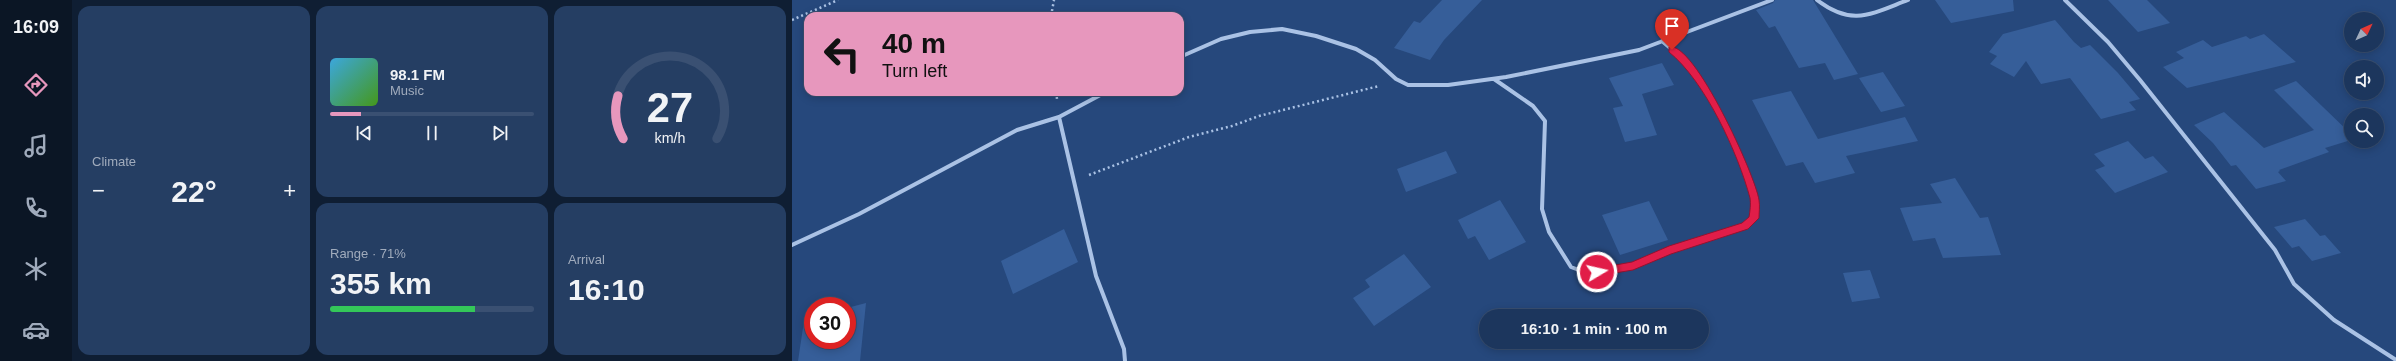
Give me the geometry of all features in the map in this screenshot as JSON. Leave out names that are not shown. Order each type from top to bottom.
[{"type":"street","points":[[1184,55],[1221,39],[1250,32],[1282,29],[1316,36],[1356,49],[1375,60],[1396,79],[1408,85],[1423,86],[1494,79],[1638,50],[1772,0]]},
{"type":"street","points":[[1817,0],[1837,15],[1856,18],[1908,0]]},
{"type":"street","points":[[2065,0],[2078,10],[2108,42],[2150,92],[2275,250],[2294,284],[2334,320],[2396,360]]},
{"type":"street","points":[[1494,79],[1533,106],[1545,121],[1542,210],[1549,232],[1559,251],[1571,267],[1584,272],[1633,266],[1669,250],[1745,226],[1754,218],[1755,200],[1730,133],[1697,77],[1682,58],[1662,41]]},
{"type":"street","points":[[792,245],[859,214],[1017,130],[1059,117],[1098,96]]},
{"type":"street","points":[[1059,117],[1096,276],[1124,349],[1125,361]]},
{"type":"path","points":[[810,12],[838,0]]},
{"type":"path","points":[[1052,12],[1054,0]]},
{"type":"path","points":[[792,20],[804,15]]},
{"type":"path","points":[[1073,181],[1189,137],[1213,132],[1282,109],[1372,89],[1396,79]]},
{"type":"building","points":[[1442,0],[1482,0],[1444,40],[1430,60],[1394,48],[1414,21],[1420,23]]},
{"type":"building","points":[[1775,0],[1813,0],[1858,74],[1834,80],[1825,63],[1799,68],[1775,26],[1769,28],[1756,10],[1773,3]]},
{"type":"building","points":[[1935,0],[2013,0],[2014,11],[1951,23]]},
{"type":"building","points":[[2108,0],[2147,0],[2170,23],[2138,32]]},
{"type":"building","points":[[2055,20],[2081,48],[2090,45],[2118,73],[2140,99],[2129,102],[2136,110],[2101,119],[2070,78],[2041,84],[2026,61],[2014,77],[1990,64],[1997,56],[1989,52],[2003,34]]},
{"type":"building","points":[[2264,34],[2296,62],[2187,88],[2163,67],[2184,58],[2176,52],[2203,40],[2212,47],[2246,36],[2250,39]]},
{"type":"building","points":[[1662,63],[1674,85],[1642,94],[1657,135],[1625,142],[1613,108],[1623,106],[1609,78]]},
{"type":"building","points":[[1883,72],[1905,106],[1881,112],[1859,78]]},
{"type":"building","points":[[2296,81],[2344,127],[2344,142],[2325,148],[2329,152],[2279,170],[2280,171],[2278,172],[2286,181],[2256,189],[2236,165],[2231,166],[2213,143],[2194,125],[2224,112],[2264,148],[2314,130],[2274,90]]},
{"type":"building","points":[[1791,91],[1818,139],[1905,117],[1918,141],[1846,156],[1855,173],[1815,183],[1803,162],[1786,166],[1752,100]]},
{"type":"building","points":[[2128,141],[2145,159],[2153,156],[2168,172],[2115,193],[2095,170],[2105,166],[2094,154]]},
{"type":"building","points":[[1446,151],[1457,173],[1406,192],[1397,169]]},
{"type":"building","points":[[1955,178],[1980,218],[1988,217],[2001,255],[1943,258],[1935,238],[1913,241],[1900,208],[1942,203],[1930,184]]},
{"type":"building","points":[[1500,200],[1526,242],[1489,260],[1475,236],[1468,239],[1458,220]]},
{"type":"building","points":[[1649,201],[1668,240],[1620,255],[1602,215]]},
{"type":"building","points":[[2305,219],[2320,236],[2325,235],[2341,253],[2312,261],[2299,246],[2292,248],[2274,227]]},
{"type":"building","points":[[1064,229],[1078,262],[1013,294],[1001,261]]},
{"type":"building","points":[[1404,254],[1431,287],[1374,326],[1353,298],[1370,287],[1365,280]]},
{"type":"building","points":[[1870,270],[1880,298],[1852,302],[1843,273]]},
{"type":"building","points":[[866,303],[860,361],[798,361],[804,321],[804,349],[856,349],[856,306]]},
{"type":"route","points":[[1597,272],[1633,266],[1669,250],[1745,226],[1754,218],[1755,200],[1736,153],[1730,133],[1697,77],[1682,58],[1672,50]]}]
